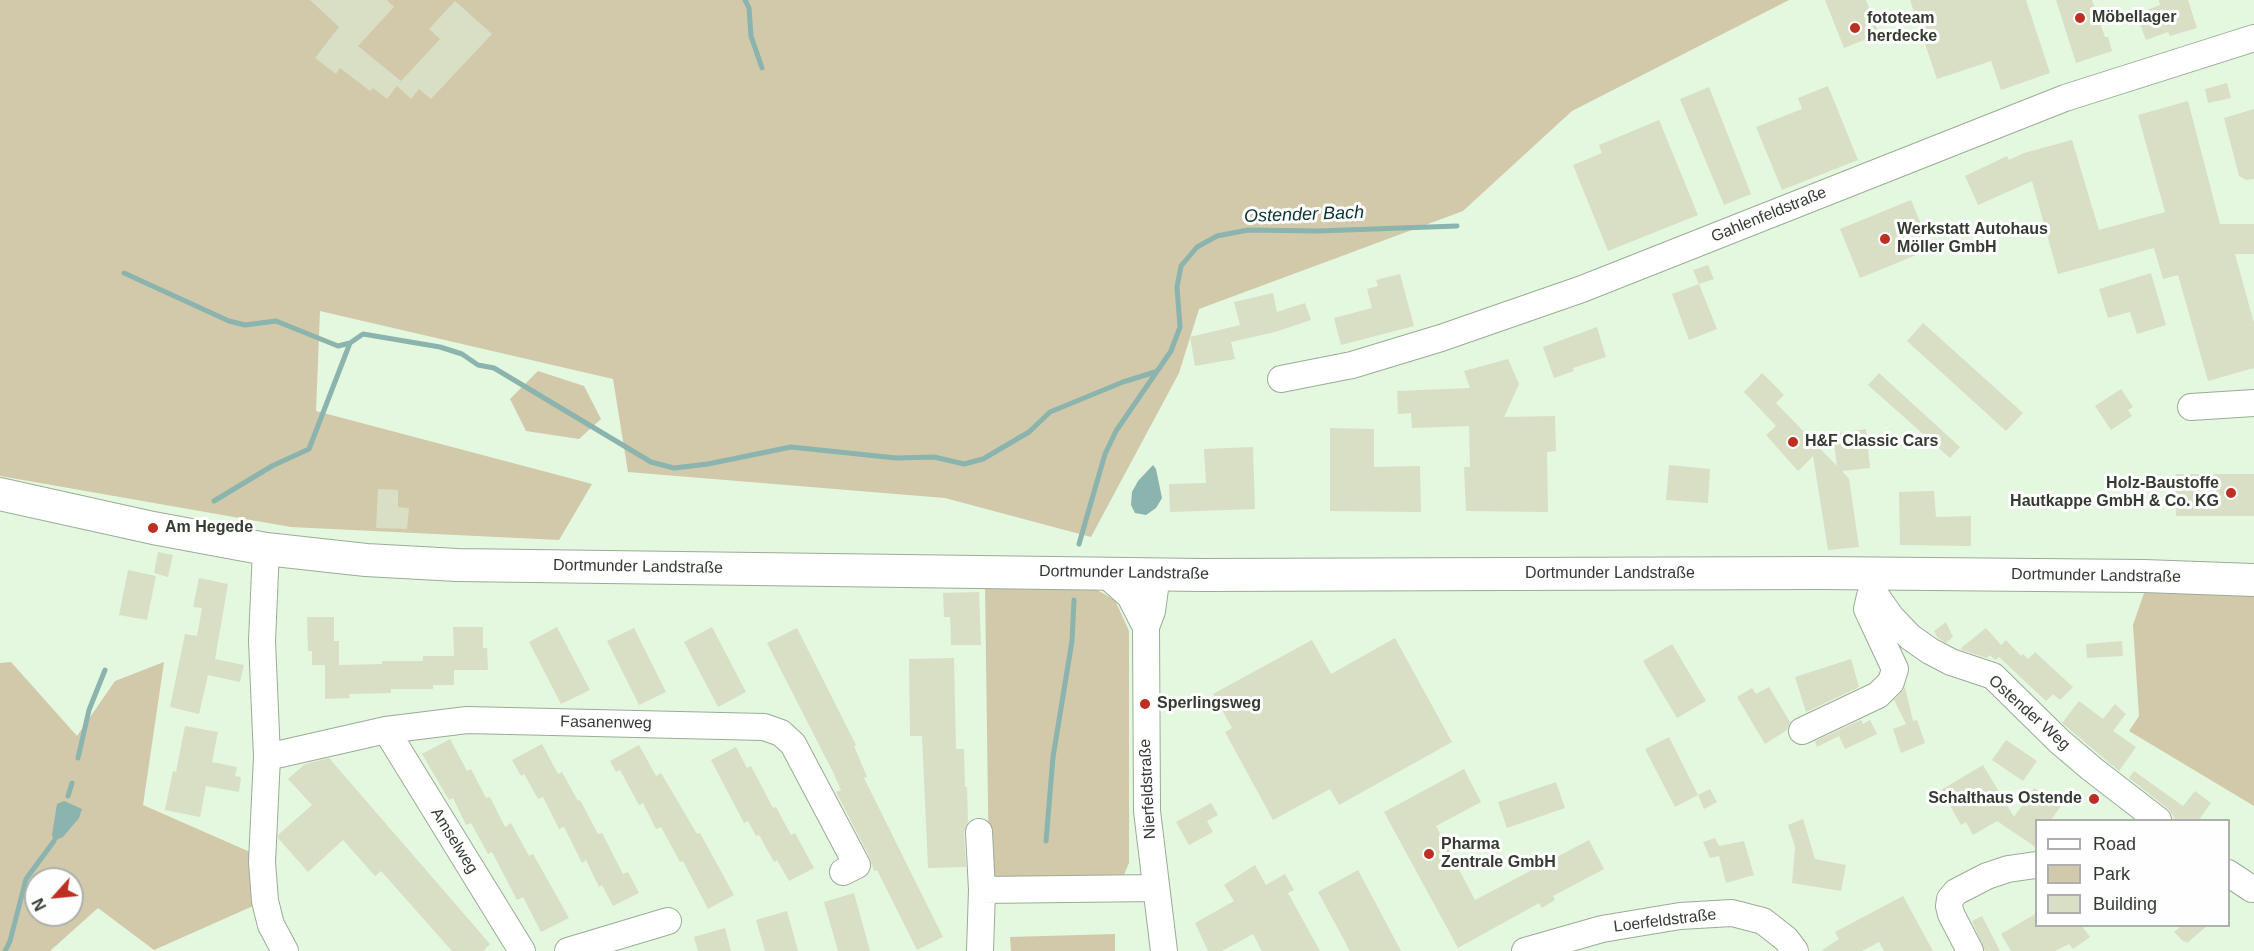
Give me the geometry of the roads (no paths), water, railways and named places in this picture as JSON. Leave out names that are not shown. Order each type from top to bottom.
[{"type":"main road","name":"Dortmunder Landstraße","points":[[0,494],[153,528],[266,549],[366,560],[457,565],[1872,582],[2144,576],[2254,580]]},
{"type":"street","name":"Gahlenfeldstraße","points":[[1281,379],[1352,365],[1453,334],[1582,288],[2065,98],[2254,38]]},
{"type":"street","points":[[2192,407],[2254,403]]},
{"type":"street","points":[[266,549],[262,641],[267,757],[262,862],[265,901],[271,925],[285,951]]},
{"type":"street","name":"Nierfeldstraße","points":[[1104,573],[1130,596],[1149,619]]},
{"type":"street","name":"Nierfeldstraße","points":[[1157,574],[1149,619],[1147,811],[1164,951]]},
{"type":"street","points":[[1149,619],[1173,591],[1202,575]]},
{"type":"street","points":[[1802,730],[1878,695],[1891,682],[1894,669],[1867,609],[1872,582]]},
{"type":"street","name":"Ostender Weg","points":[[1872,582],[1891,618],[1910,637],[1929,651],[1951,662],[1993,676],[2059,741],[2157,819]]},
{"type":"street","name":"Fasanenweg","points":[[267,757],[386,730],[467,720],[764,727],[781,733],[793,744],[857,865],[843,872]]},
{"type":"street","name":"Amselweg","points":[[386,730],[522,951]]},
{"type":"street","points":[[979,832],[982,890],[980,951]]},
{"type":"street","points":[[1970,951],[1951,914],[1948,906],[1950,899],[1956,892],[1987,876],[2008,869],[2035,865]]},
{"type":"street","points":[[2230,874],[2252,889]]},
{"type":"street","points":[[982,890],[1156,888]]},
{"type":"street","name":"Loerfeldstraße","points":[[1525,951],[1602,929],[1680,916],[1732,914],[1763,921],[1786,939],[1796,951]]},
{"type":"street","points":[[568,951],[669,921]]},
{"type":"water","points":[[1153,465],[1156,469],[1162,498],[1156,508],[1146,515],[1135,513],[1131,505],[1132,492],[1138,481]]},
{"type":"water","points":[[64,801],[82,809],[79,818],[63,837],[54,841],[52,835],[57,804]]},
{"type":"waterway","points":[[745,0],[749,8],[751,36],[762,68]]},
{"type":"waterway","name":"Ostender Bach","points":[[1079,544],[1105,454],[1116,431],[1171,351],[1180,327],[1177,287],[1181,266],[1197,247],[1217,236],[1248,230],[1318,231],[1457,226]]},
{"type":"waterway","points":[[124,273],[229,321],[245,325],[276,321],[338,346],[350,343]]},
{"type":"waterway","points":[[214,501],[272,466],[309,449],[350,343],[363,334],[440,347],[462,354],[478,365],[494,368],[651,462],[674,468],[708,464],[791,447],[896,458],[934,457],[964,464],[983,459],[1029,432],[1050,412],[1123,382],[1155,372]]},
{"type":"waterway","points":[[1046,841],[1053,757],[1072,641],[1074,600]]},
{"type":"waterway","points":[[78,758],[89,710],[105,670]]},
{"type":"waterway","points":[[68,796],[72,783]]},
{"type":"waterway","points":[[5,951],[10,941],[26,879],[54,841]]},
{"type":"place","name":"Möbellager","points":[[2080,18]]},
{"type":"place","name":"fototeam herdecke","points":[[1855,28]]},
{"type":"place","name":"Werkstatt Autohaus Möller GmbH","points":[[1885,239]]},
{"type":"place","name":"H&F Classic Cars","points":[[1793,442]]},
{"type":"place","name":"Holz-Baustoffe Hautkappe GmbH & Co. KG","points":[[2231,493]]},
{"type":"place","name":"Am Hegede","points":[[153,528]]},
{"type":"place","name":"Sperlingsweg","points":[[1145,704]]},
{"type":"place","name":"Schalthaus Ostende","points":[[2094,799]]},
{"type":"place","name":"Pharma Zentrale GmbH","points":[[1429,854]]}]
